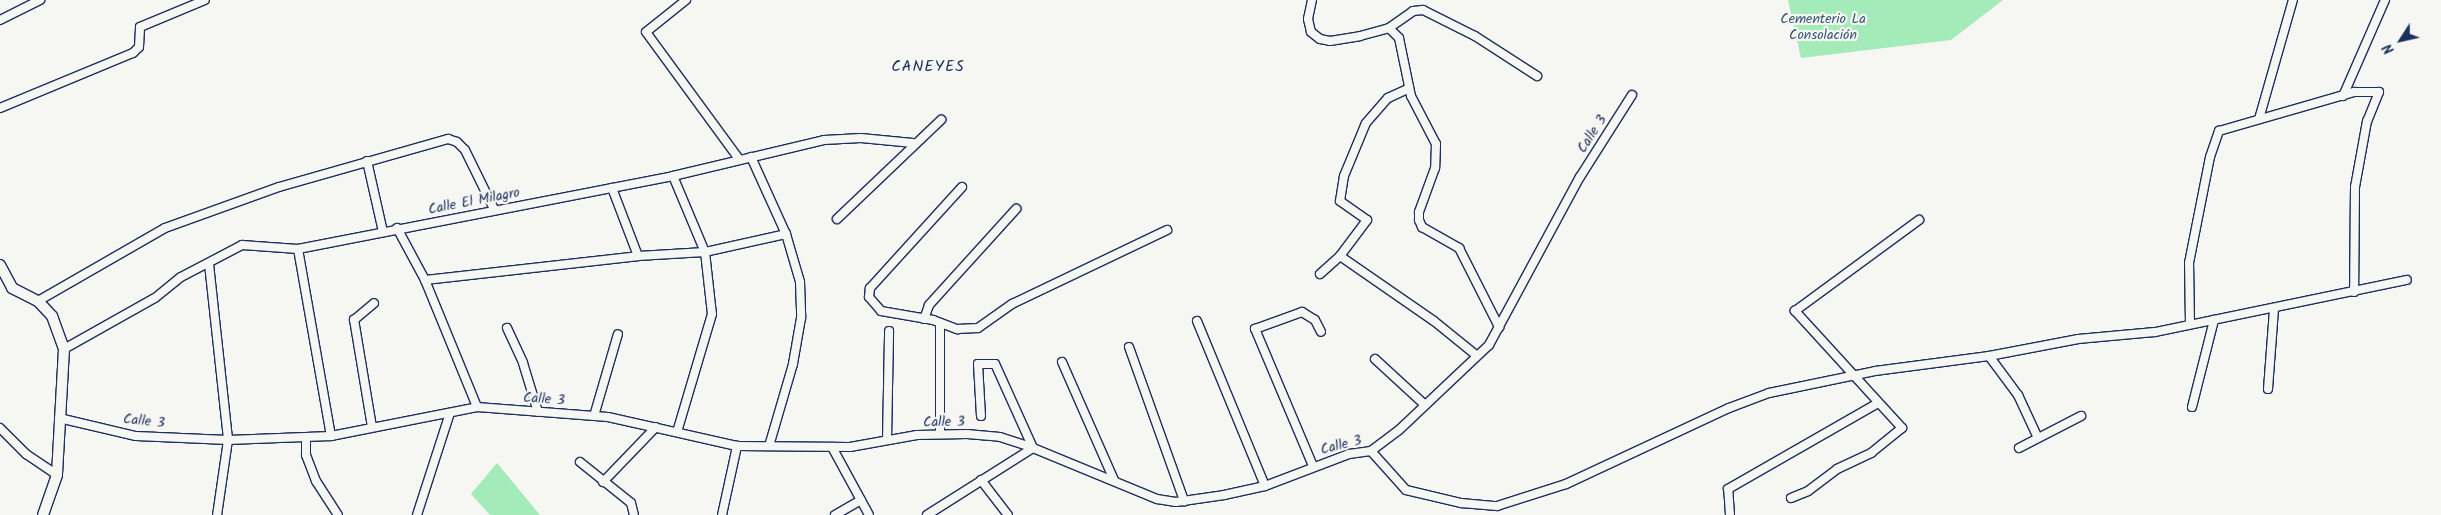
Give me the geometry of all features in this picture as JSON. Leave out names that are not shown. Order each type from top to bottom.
[{"type":"street","points":[[0,20],[40,0]]},
{"type":"street","points":[[0,108],[133,53],[139,47],[140,27],[204,0]]},
{"type":"street","points":[[686,0],[646,32],[739,159]]},
{"type":"street","points":[[1312,0],[1308,19],[1311,32],[1320,39],[1342,40],[1389,28],[1413,11],[1423,10],[1475,36],[1537,76]]},
{"type":"street","points":[[2259,119],[2293,0]]},
{"type":"street","points":[[2344,96],[2385,0]]},
{"type":"street","points":[[1389,28],[1401,44],[1409,88],[1422,122],[1436,144],[1435,168],[1419,212],[1419,220],[1422,227],[1459,248],[1499,327]]},
{"type":"street","points":[[1320,274],[1340,256],[1368,220],[1340,200],[1344,176],[1366,123],[1388,98],[1409,88]]},
{"type":"street","points":[[2190,324],[2189,263],[2214,143],[2219,131],[2354,92],[2379,92],[2367,121],[2355,187],[2354,292]]},
{"type":"street","name":"Calle 3","points":[[59,418],[136,436],[228,440],[306,439],[477,407],[594,416],[656,427],[737,446],[832,447],[940,434],[1000,437],[1033,448],[1157,499],[1184,501],[1265,486],[1313,466],[1349,454],[1371,451],[1425,405],[1489,345],[1580,177],[1632,95]]},
{"type":"street","points":[[837,219],[913,143],[941,120]]},
{"type":"street","name":"Calle El Milagro","points":[[64,349],[155,298],[181,276],[209,264],[242,246],[298,249],[494,209],[673,176],[739,159],[842,138],[913,143]]},
{"type":"street","points":[[38,301],[165,228],[270,190],[429,144],[454,140],[465,150],[494,209]]},
{"type":"street","points":[[751,157],[786,234],[800,282],[801,318],[784,399],[769,446]]},
{"type":"street","points":[[367,161],[382,232]]},
{"type":"street","points":[[673,176],[705,252],[712,314],[677,432]]},
{"type":"street","points":[[962,187],[882,274],[868,293],[874,306],[885,314],[924,318],[965,330],[978,328],[1012,304],[1167,230]]},
{"type":"street","points":[[612,188],[638,256]]},
{"type":"street","points":[[924,318],[929,305],[1016,210]]},
{"type":"street","points":[[1791,498],[1808,491],[1837,469],[1871,453],[1902,428],[1878,403],[1856,374],[1795,311],[1919,220]]},
{"type":"street","points":[[397,228],[425,280],[477,407]]},
{"type":"street","points":[[425,280],[638,256],[705,252],[786,234]]},
{"type":"street","points":[[298,249],[330,436]]},
{"type":"street","points":[[1340,256],[1434,321],[1477,356]]},
{"type":"street","points":[[209,264],[228,440],[217,515]]},
{"type":"street","points":[[0,265],[12,288],[38,301],[52,316],[64,349],[57,475],[44,515]]},
{"type":"street","points":[[1371,451],[1406,490],[1461,503],[1497,506],[1566,484],[1750,400],[1856,374],[1989,356],[2069,340],[2155,332],[2274,309],[2407,280]]},
{"type":"street","points":[[372,427],[354,320],[374,303]]},
{"type":"street","points":[[2268,389],[2274,309]]},
{"type":"street","points":[[1313,466],[1255,329],[1302,312],[1315,320],[1321,332]]},
{"type":"street","points":[[2192,407],[2214,320]]},
{"type":"street","points":[[1197,321],[1265,486]]},
{"type":"street","points":[[940,323],[940,434]]},
{"type":"street","points":[[506,328],[523,363],[538,412]]},
{"type":"street","points":[[887,440],[889,331]]},
{"type":"street","points":[[594,416],[618,334]]},
{"type":"street","points":[[1129,348],[1184,501]]},
{"type":"street","points":[[1989,356],[2018,395],[2038,438]]},
{"type":"street","points":[[1375,359],[1425,405]]},
{"type":"street","points":[[1062,362],[1114,480]]},
{"type":"street","points":[[927,515],[1033,448],[995,364],[978,364],[981,416]]},
{"type":"street","points":[[1730,515],[1728,489],[1878,403]]},
{"type":"street","points":[[417,515],[450,413]]},
{"type":"street","points":[[2019,448],[2081,416]]},
{"type":"street","points":[[603,482],[656,427]]},
{"type":"street","points":[[0,428],[26,454],[57,475]]},
{"type":"street","points":[[306,439],[306,455],[316,481],[338,515]]},
{"type":"street","points":[[722,515],[737,446]]},
{"type":"street","points":[[832,447],[869,515]]},
{"type":"street","points":[[580,462],[631,503],[634,515]]},
{"type":"street","points":[[981,480],[1008,515]]},
{"type":"street","points":[[835,515],[861,500]]},
{"type":"green space","name":"Cementerio La Consolación","points":[[1788,0],[2003,0],[1951,40],[1801,58]]},
{"type":"green space","points":[[497,463],[540,515],[490,515],[471,494]]},
{"type":"district","name":"CANEYES","points":[[928,67]]}]
